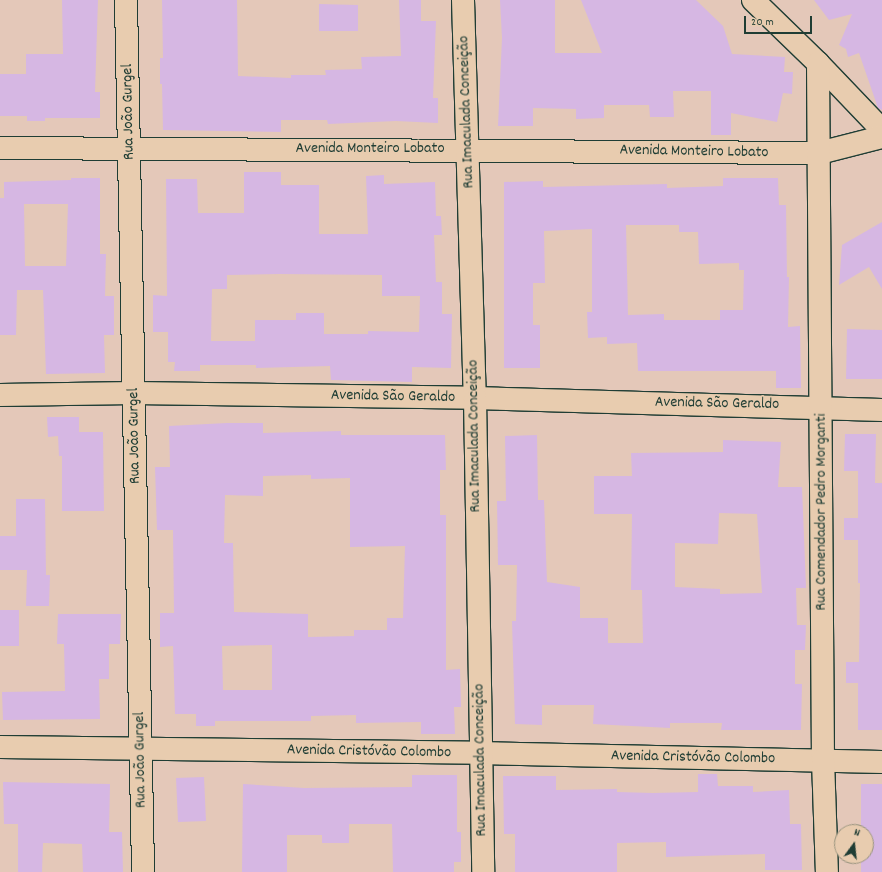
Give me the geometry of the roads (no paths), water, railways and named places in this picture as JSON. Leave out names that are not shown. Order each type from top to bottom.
[{"type":"street","name":"Rua João Gurgel","points":[[126,0],[143,872]]},
{"type":"street","name":"Rua Imaculada Conceição","points":[[463,0],[469,150],[475,398],[483,872]]},
{"type":"street","points":[[753,0],[818,63],[882,130]]},
{"type":"street","name":"Rua Comendador Pedro Morganti","points":[[818,63],[823,760],[827,872]]},
{"type":"street","name":"Avenida Monteiro Lobato","points":[[0,148],[819,153],[882,137]]},
{"type":"street","name":"Avenida São Geraldo","points":[[0,396],[134,393],[475,398],[821,407],[882,410]]},
{"type":"street","name":"Avenida Cristóvão Colombo","points":[[0,747],[480,753],[882,762]]}]
